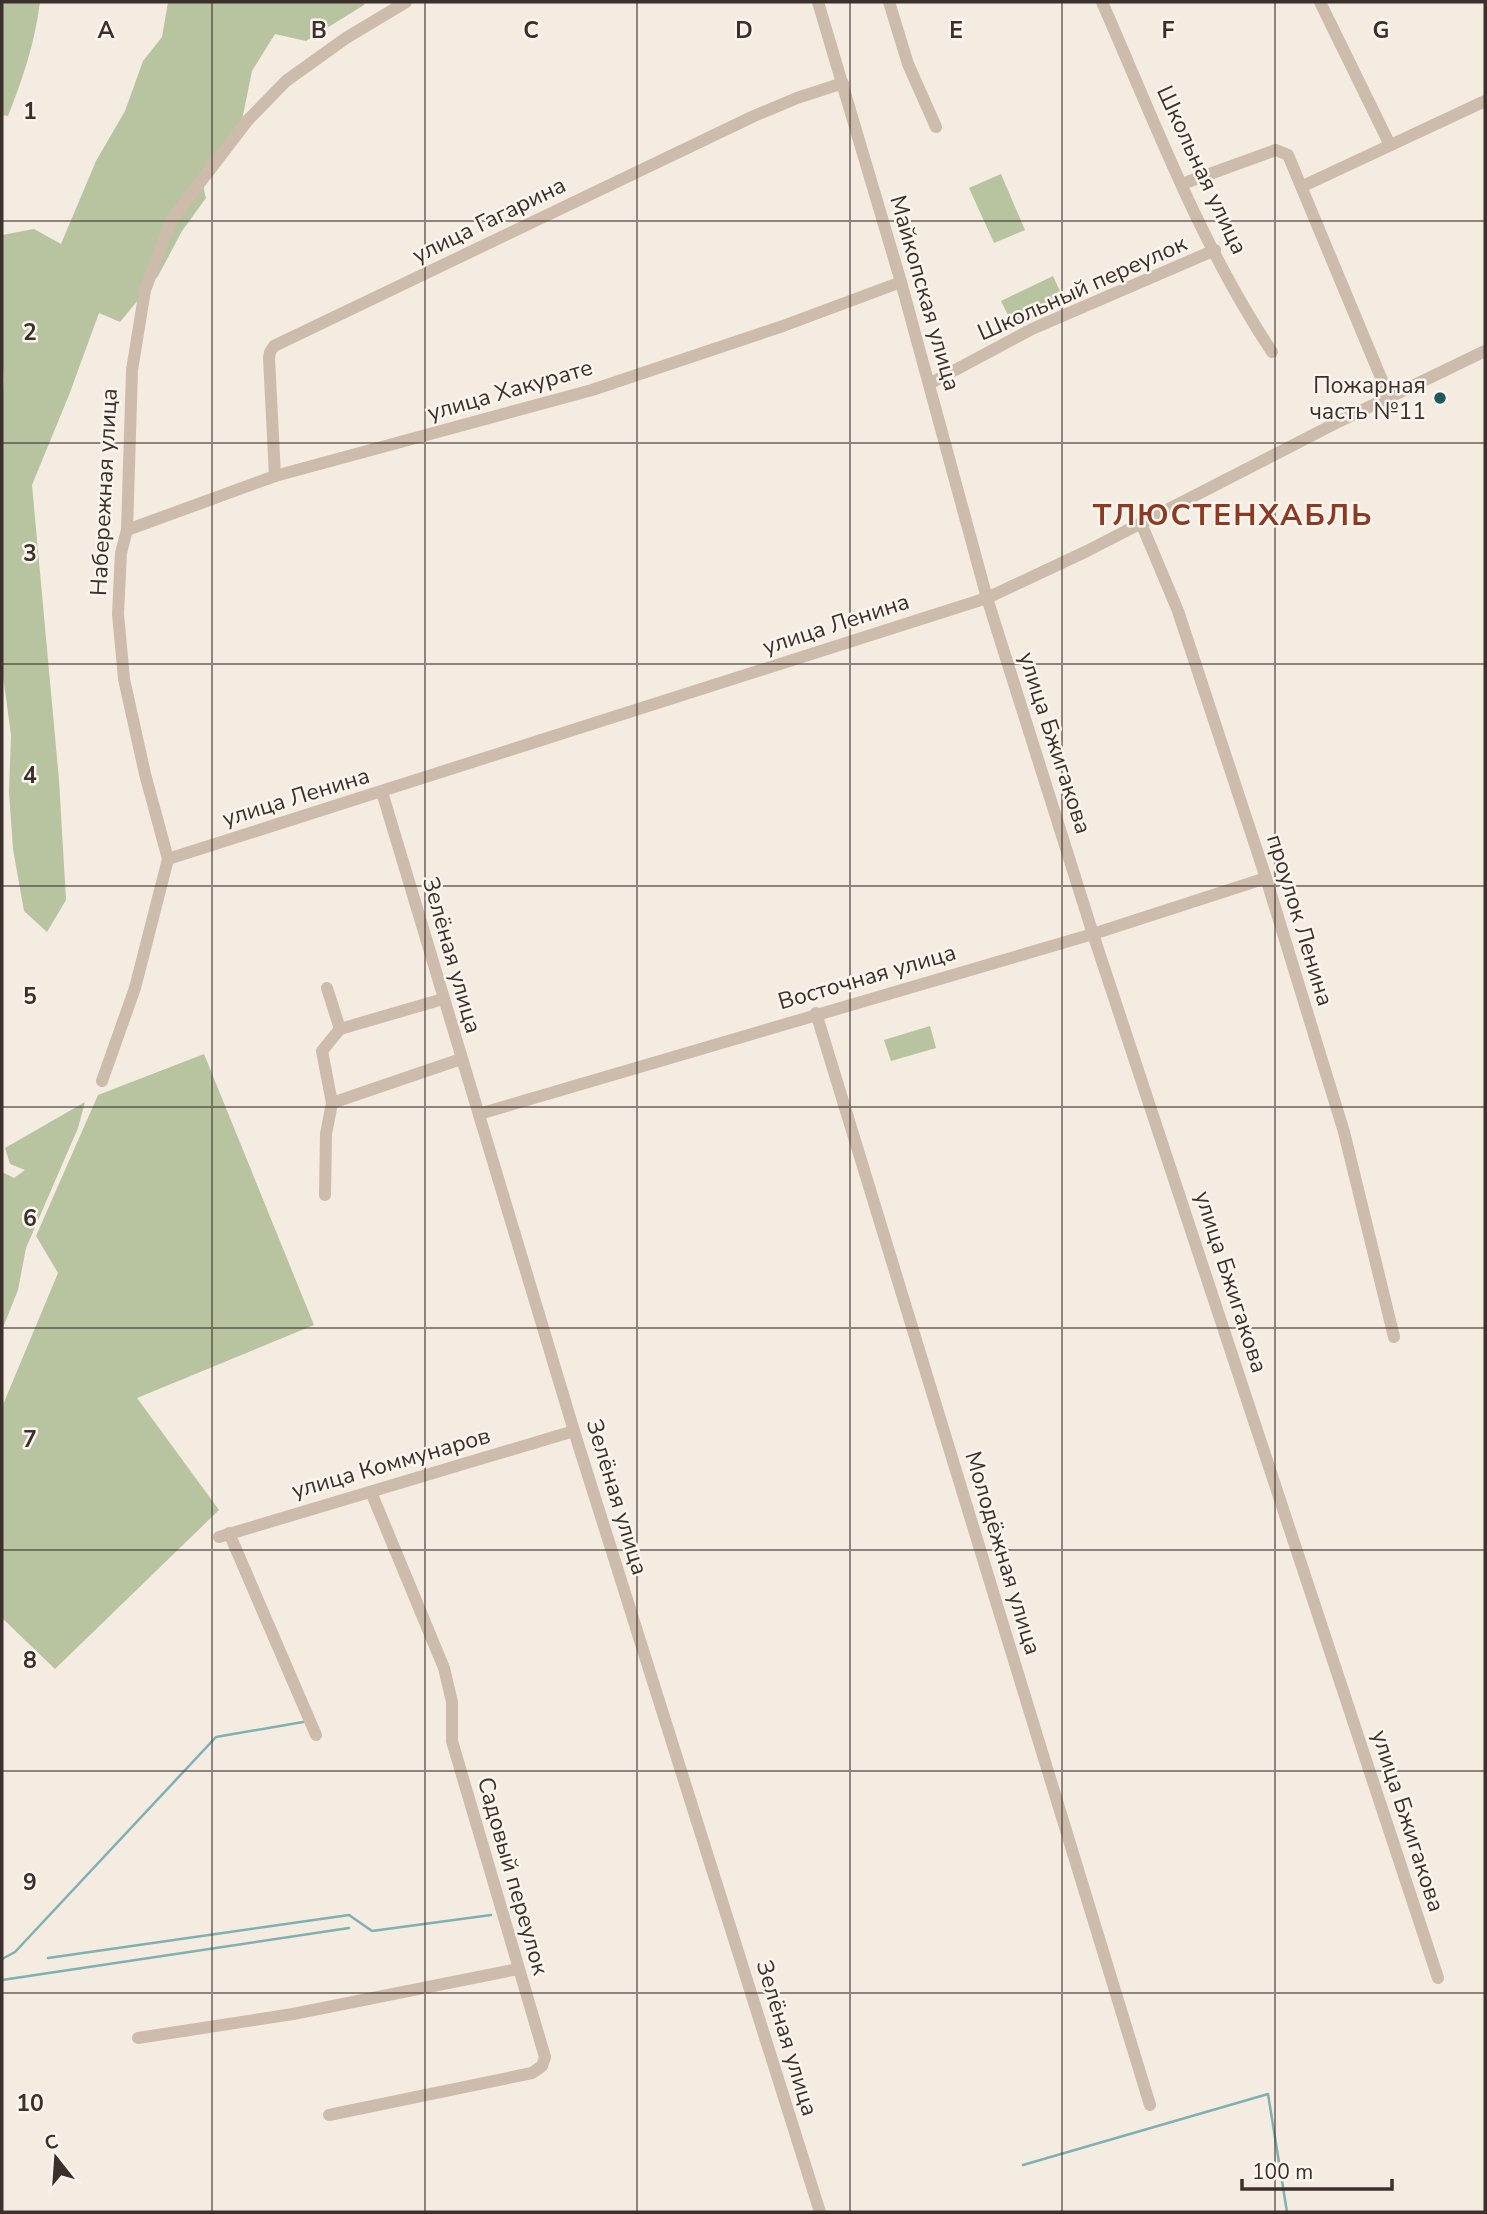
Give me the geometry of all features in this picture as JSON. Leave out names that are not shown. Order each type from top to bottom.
[{"type":"street","name":"Набережная улица","points":[[102,1081],[135,988],[168,859],[124,680],[118,614],[121,553],[127,530],[132,370],[145,290],[172,219],[248,120],[286,81],[346,38],[406,2]]},
{"type":"street","name":"Майкопская улица","points":[[818,2],[901,282],[987,598]]},
{"type":"street","points":[[889,2],[908,64],[936,127]]},
{"type":"street","name":"Школьная улица","points":[[1102,2],[1182,184],[1247,312],[1272,352]]},
{"type":"street","points":[[1320,2],[1390,145]]},
{"type":"street","name":"улица Гагарина","points":[[275,476],[269,359],[274,346],[754,116],[843,83]]},
{"type":"street","points":[[1303,186],[1485,101]]},
{"type":"street","points":[[1182,184],[1276,150],[1288,155],[1390,397]]},
{"type":"street","name":"Школьный переулок","points":[[929,384],[1032,329],[1215,250]]},
{"type":"street","name":"улица Хакурате","points":[[127,530],[275,476],[592,390],[783,326],[901,282]]},
{"type":"street","name":"улица Ленина","points":[[168,859],[987,598],[1085,552],[1485,351]]},
{"type":"street","name":"проулок Ленина","points":[[1141,523],[1178,611],[1266,878],[1344,1132],[1394,1337]]},
{"type":"street","name":"улица Бжигакова","points":[[987,598],[1093,934],[1438,1978]]},
{"type":"street","name":"Зелёная улица","points":[[382,792],[574,1431],[820,2212]]},
{"type":"street","name":"Восточная улица","points":[[479,1114],[816,1013],[1093,934],[1266,878]]},
{"type":"street","points":[[327,988],[340,1028]]},
{"type":"street","points":[[325,1195],[326,1134],[332,1103],[322,1051],[340,1028],[443,999]]},
{"type":"street","name":"Молодёжная улица","points":[[816,1013],[1150,2105]]},
{"type":"street","points":[[332,1103],[461,1059]]},
{"type":"street","name":"улица Коммунаров","points":[[316,1735],[224,1535],[574,1431]]},
{"type":"street","name":"Садовый переулок","points":[[329,2115],[532,2073],[542,2066],[545,2057],[452,1741],[452,1702],[444,1668],[371,1492]]},
{"type":"street","points":[[138,2038],[293,2014],[518,1969]]},
{"type":"green space","points":[[2,2],[40,2],[28,60],[8,116],[2,115]]},
{"type":"green space","points":[[168,2],[365,2],[306,41],[275,34],[252,71],[242,120],[200,173],[206,198],[182,231],[158,276],[120,322],[99,313],[32,485],[59,780],[66,900],[47,932],[24,911],[13,849],[9,792],[11,735],[2,669],[2,235],[34,229],[61,244],[96,161],[125,111],[143,61],[162,37]]},
{"type":"green space","points":[[1001,174],[1025,230],[994,243],[969,188]]},
{"type":"green space","points":[[1053,276],[1065,302],[1014,327],[1001,301]]},
{"type":"green space","points":[[930,1026],[936,1048],[891,1061],[884,1040]]},
{"type":"green space","points":[[204,1054],[314,1325],[137,1398],[219,1510],[55,1669],[2,1618],[2,1407],[58,1273],[36,1236],[98,1095]]},
{"type":"green space","points":[[85,1102],[78,1128],[26,1248],[18,1290],[2,1330],[2,1172],[14,1178],[25,1170],[10,1164],[5,1148]]},
{"type":"waterway","points":[[2,1959],[15,1952],[216,1737],[303,1722]]},
{"type":"waterway","points":[[48,1958],[349,1915],[372,1931],[491,1915]]},
{"type":"waterway","points":[[2,1980],[349,1928]]},
{"type":"waterway","points":[[1023,2165],[1268,2094],[1287,2212]]},
{"type":"place","name":"Пожарная часть №11","points":[[1440,398]]},
{"type":"district","name":"ТЛЮСТЕНХАБЛЬ","points":[[1233,515]]}]
